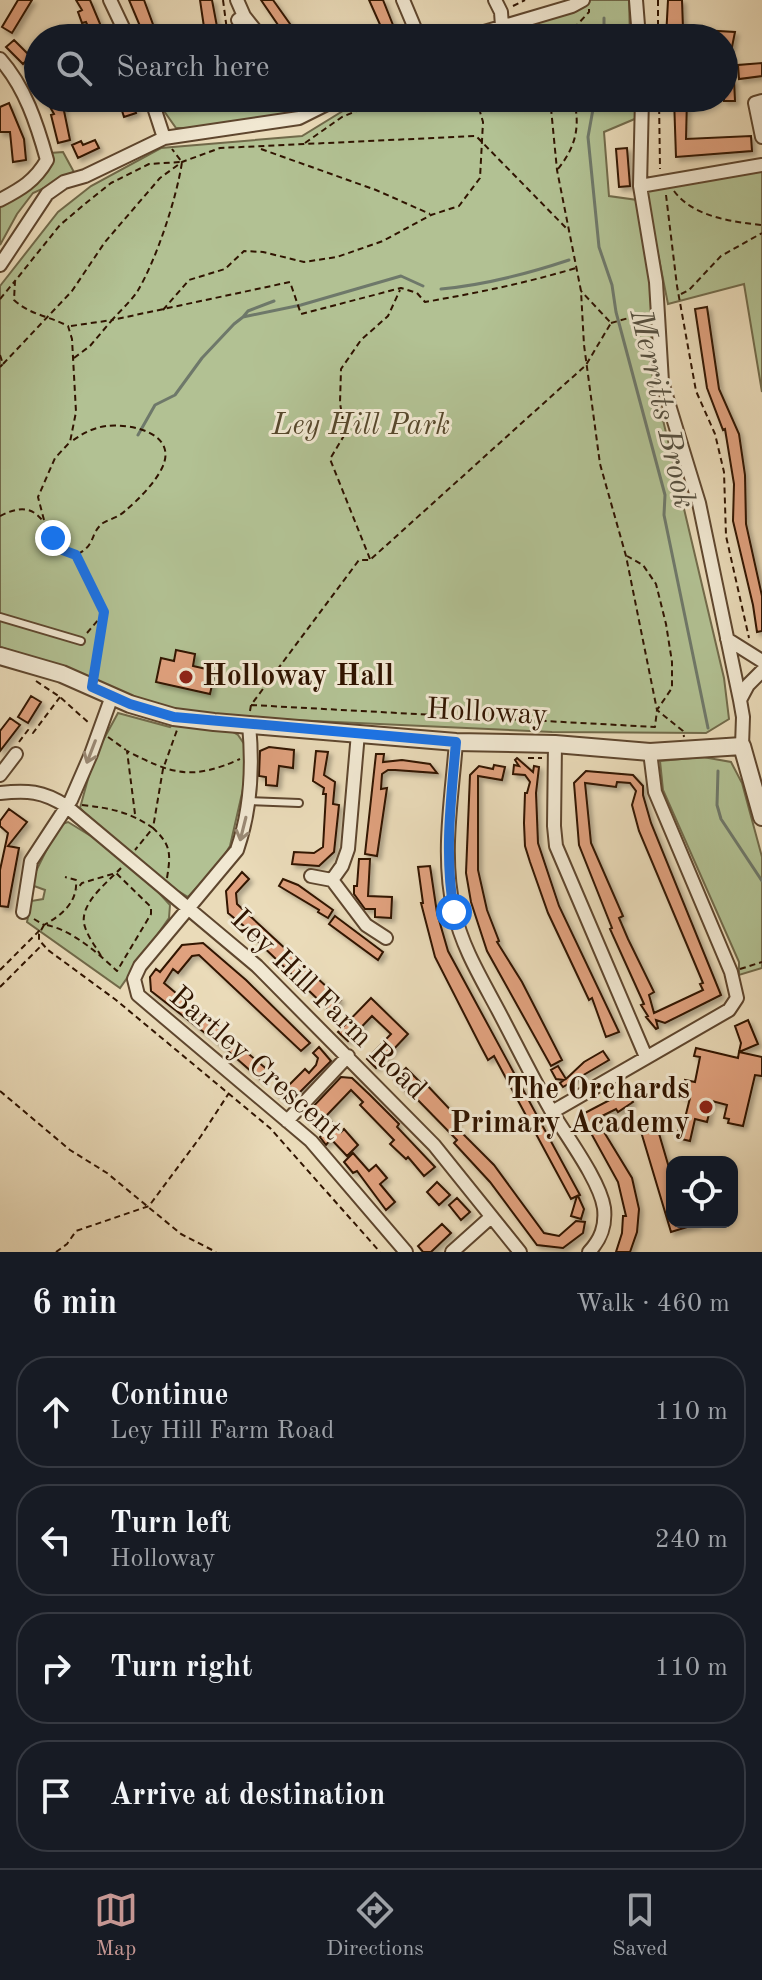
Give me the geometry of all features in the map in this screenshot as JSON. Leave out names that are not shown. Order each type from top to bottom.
[{"type":"street","points":[[110,0],[121,24]]},
{"type":"street","points":[[237,0],[241,18],[248,24]]},
{"type":"street","points":[[403,0],[413,24]]},
{"type":"street","points":[[636,0],[638,24]]},
{"type":"street","points":[[509,24],[585,1]]},
{"type":"street","points":[[0,59],[24,99]]},
{"type":"street","points":[[762,101],[755,103],[762,137]]},
{"type":"street","points":[[0,200],[25,187],[38,175],[47,160],[29,112]]},
{"type":"street","points":[[155,112],[164,138]]},
{"type":"street","points":[[0,265],[47,194],[64,182],[85,176],[164,138],[299,118],[311,112]]},
{"type":"street","points":[[642,112],[640,186],[659,309],[662,382],[699,503],[740,700],[742,746],[762,817]]},
{"type":"street","points":[[43,147],[58,147]]},
{"type":"street","points":[[640,186],[762,165]]},
{"type":"street","points":[[727,639],[758,658]]},
{"type":"street","name":"Holloway","points":[[0,656],[62,674],[130,704],[179,717],[456,742],[555,744],[650,752],[742,746]]},
{"type":"street","points":[[740,700],[748,685],[762,671]]},
{"type":"street","points":[[23,912],[31,861],[68,803],[112,696]]},
{"type":"street","points":[[189,910],[237,850],[248,801],[249,724]]},
{"type":"street","points":[[332,880],[342,866],[348,849],[358,733]]},
{"type":"street","points":[[456,742],[448,879],[454,912],[468,951],[552,1112],[588,1170],[604,1206],[600,1241],[589,1252]]},
{"type":"street","points":[[555,744],[556,846],[646,1057]]},
{"type":"street","points":[[552,1112],[734,1005],[737,990],[731,972],[655,792],[650,752]]},
{"type":"street","points":[[0,775],[16,754]]},
{"type":"street","name":"Ley Hill Farm Road","points":[[0,793],[35,791],[68,803],[165,891],[257,966],[434,1145],[520,1252]]},
{"type":"street","points":[[311,876],[332,880],[366,925],[386,938]]},
{"type":"street","points":[[26,891],[42,894]]},
{"type":"street","name":"Bartley Crescent","points":[[189,910],[140,966],[134,979],[138,995],[311,1141],[406,1252]]},
{"type":"street","points":[[287,1121],[348,1056]]},
{"type":"street","points":[[452,1252],[491,1217]]},
{"type":"lane","points":[[0,617],[81,641]]},
{"type":"lane","points":[[248,801],[299,803]]},
{"type":"path","points":[[498,6],[525,0]]},
{"type":"path","points":[[658,0],[658,24]]},
{"type":"path","points":[[578,24],[589,12],[585,1]]},
{"type":"path","points":[[304,144],[354,112]]},
{"type":"path","points":[[162,311],[189,280],[225,269],[244,251],[263,252],[304,262],[337,257],[383,241],[431,215],[459,206],[480,178],[483,122],[480,112]]},
{"type":"path","points":[[251,705],[655,727],[657,710],[626,556],[600,464],[586,365],[581,291],[557,170],[551,112]]},
{"type":"path","points":[[557,170],[573,149],[576,112]]},
{"type":"path","points":[[659,112],[660,182]]},
{"type":"path","points":[[1,365],[72,291],[105,242],[160,178],[182,162],[220,148],[476,136],[569,231]]},
{"type":"path","points":[[74,358],[90,346],[137,291],[160,241],[179,185],[182,162],[164,138]]},
{"type":"path","points":[[255,147],[376,190],[431,215]]},
{"type":"path","points":[[0,299],[60,225],[111,183],[149,164],[182,162]]},
{"type":"path","points":[[758,658],[726,536],[724,472],[715,434],[696,391],[665,190],[673,190],[690,205],[711,216],[762,225]]},
{"type":"path","points":[[679,295],[689,290],[721,256],[762,233]]},
{"type":"path","points":[[15,281],[14,300],[27,312],[49,316],[68,326],[162,311],[290,282],[301,314],[401,288],[417,293],[425,302],[490,289],[505,289],[576,268]]},
{"type":"path","points":[[370,560],[330,459],[345,434],[340,403],[341,369],[361,340],[388,316],[401,288]]},
{"type":"path","points":[[581,291],[611,323]]},
{"type":"path","points":[[249,724],[251,705],[359,560],[370,560],[586,365],[611,323],[659,309]]},
{"type":"path","points":[[68,326],[74,358],[76,412],[70,442]]},
{"type":"path","points":[[0,355],[1,365]]},
{"type":"path","points":[[76,555],[91,544],[101,525],[124,513],[162,468],[164,446],[150,431],[128,426],[103,426],[86,431],[55,458],[38,497],[44,520],[60,549],[76,555],[104,612],[92,687]]},
{"type":"path","points":[[0,516],[16,508],[32,511],[44,520]]},
{"type":"path","points":[[626,556],[643,565],[656,584],[666,624],[672,662],[672,688],[657,710]]},
{"type":"path","points":[[81,641],[104,612]]},
{"type":"path","points":[[34,680],[127,751],[163,769],[181,773],[205,771],[251,754]]},
{"type":"path","points":[[16,754],[15,748],[28,730],[33,733],[60,697]]},
{"type":"path","points":[[657,710],[683,731],[686,749]]},
{"type":"path","points":[[140,843],[153,828],[163,769],[176,740],[179,717]]},
{"type":"path","points":[[127,751],[135,815]]},
{"type":"path","points":[[68,803],[116,809],[135,815],[153,828],[167,841],[170,859],[165,891]]},
{"type":"path","points":[[0,970],[44,925],[64,914],[82,883],[116,873]]},
{"type":"path","points":[[23,912],[44,925],[59,928],[117,971],[151,914],[151,907],[116,873]]},
{"type":"path","points":[[102,957],[85,927],[84,919],[88,904],[116,873]]},
{"type":"path","points":[[65,877],[76,880],[77,889]]},
{"type":"path","points":[[44,925],[39,934],[42,944],[270,1128],[380,1252]]},
{"type":"path","points":[[0,987],[42,944]]},
{"type":"path","points":[[731,972],[762,962]]},
{"type":"path","points":[[56,1252],[67,1244],[76,1231],[147,1206],[201,1136],[238,1079]]},
{"type":"path","points":[[0,1091],[70,1150],[107,1173],[181,1234],[216,1252]]},
{"type":"green space","points":[[589,0],[629,0],[630,24],[530,24],[576,8]]},
{"type":"green space","points":[[165,112],[289,112],[192,128],[176,128]]},
{"type":"green space","name":"Ley Hill Park","points":[[341,112],[636,112],[637,118],[604,132],[609,196],[637,200],[653,301],[650,365],[724,678],[729,719],[706,733],[552,732],[248,718],[174,711],[127,697],[63,667],[0,647],[0,286],[58,212],[91,186],[161,148],[302,136]]},
{"type":"green space","points":[[63,152],[75,174],[33,193],[0,245],[0,205],[32,185],[50,153]]},
{"type":"green space","points":[[762,169],[762,392],[744,284],[668,304],[645,189]]},
{"type":"green space","points":[[118,713],[170,727],[179,717],[211,730],[228,729],[238,735],[251,754],[230,846],[221,861],[188,897],[131,862],[170,905],[169,918],[120,988],[27,922],[31,901],[43,899],[45,890],[34,886],[33,877],[59,825],[68,822],[125,857],[80,808],[94,757]]},
{"type":"green space","points":[[703,757],[731,762],[742,783],[762,857],[762,968],[739,975],[739,962],[663,790],[660,761]]},
{"type":"building","points":[[18,0],[32,0],[12,33],[2,27]]},
{"type":"building","points":[[76,0],[90,0],[100,24],[82,23],[78,12],[82,10]]},
{"type":"building","points":[[129,0],[144,0],[153,24],[139,24]]},
{"type":"building","points":[[200,0],[212,0],[216,24],[204,24]]},
{"type":"building","points":[[261,0],[273,0],[290,24],[277,24]]},
{"type":"building","points":[[369,0],[383,0],[393,24],[380,24]]},
{"type":"building","points":[[668,0],[682,0],[683,24],[667,24]]},
{"type":"building","points":[[14,40],[24,50],[24,63],[23,64],[6,47]]},
{"type":"building","points":[[762,63],[762,76],[739,79],[738,65]]},
{"type":"building","points":[[9,103],[24,139],[26,160],[13,162],[10,132],[0,132],[0,107]]},
{"type":"building","points":[[64,112],[70,140],[58,143],[51,115]]},
{"type":"building","points":[[674,112],[687,112],[686,139],[751,136],[752,151],[676,157]]},
{"type":"building","points":[[95,140],[99,148],[78,158],[72,145]]},
{"type":"building","points":[[627,148],[630,186],[619,187],[616,149]]},
{"type":"building","points":[[707,307],[719,389],[739,434],[745,475],[746,524],[762,596],[762,631],[757,632],[733,521],[734,484],[725,429],[707,388],[695,309]]},
{"type":"building","name":"Holloway Hall","points":[[176,650],[195,654],[193,666],[215,671],[210,694],[156,682],[161,658],[174,661]]},
{"type":"building","points":[[31,696],[41,702],[28,723],[18,717]]},
{"type":"building","points":[[10,718],[20,725],[0,751],[0,731]]},
{"type":"building","points":[[269,747],[294,750],[293,768],[279,766],[277,786],[266,785],[266,777],[259,776],[260,751]]},
{"type":"building","points":[[316,751],[328,752],[324,775],[335,782],[333,804],[339,805],[334,852],[319,866],[292,864],[294,852],[314,853],[323,847],[326,794],[323,794],[324,788],[313,781]]},
{"type":"building","points":[[376,754],[384,754],[383,762],[402,760],[430,764],[437,773],[388,770],[382,774],[381,789],[387,788],[377,856],[365,854]]},
{"type":"building","points":[[517,758],[533,772],[534,766],[539,767],[536,793],[538,843],[559,906],[619,1032],[606,1037],[592,998],[589,1000],[548,913],[530,862],[525,846],[524,823],[525,793],[530,782],[525,775],[513,774],[514,765],[519,766],[515,760]]},
{"type":"building","points":[[494,765],[505,767],[502,780],[478,776],[478,870],[497,942],[522,982],[562,1060],[551,1066],[487,951],[471,902],[466,873],[470,775],[479,766],[493,769]]},
{"type":"building","points":[[586,771],[633,775],[643,786],[651,823],[721,995],[665,1023],[656,1020],[656,1029],[646,1017],[641,1005],[644,1004],[610,929],[579,845],[574,783]],"holes":[[[617,782],[630,783],[636,791],[632,805],[639,831],[703,983],[700,984],[703,990],[654,1013],[649,995],[654,992],[619,918],[623,916],[591,843],[585,783],[616,787]]]},
{"type":"building","points":[[9,809],[27,822],[8,846],[19,848],[8,907],[0,906],[0,870],[8,833],[0,826],[0,821]]},
{"type":"building","points":[[359,859],[370,859],[368,896],[392,897],[391,918],[375,917],[375,909],[365,909],[354,894]]},
{"type":"building","points":[[430,866],[437,913],[448,951],[580,1195],[584,1209],[581,1219],[571,1216],[577,1196],[571,1199],[494,1056],[488,1060],[435,957],[421,903],[418,867]]},
{"type":"building","points":[[242,872],[249,879],[236,893],[237,904],[341,1000],[330,1011],[253,937],[255,935],[228,913],[226,891]]},
{"type":"building","points":[[283,879],[298,885],[333,910],[328,918],[279,886]]},
{"type":"building","points":[[335,916],[383,952],[378,960],[329,924]]},
{"type":"building","points":[[203,943],[310,1043],[301,1051],[199,955],[192,956],[178,973],[173,969],[164,983],[269,1071],[261,1080],[151,991],[150,977],[156,969],[160,972],[182,945]]},
{"type":"building","points":[[371,998],[408,1034],[376,1068],[367,1059],[391,1034],[372,1016],[348,1041],[338,1032]]},
{"type":"building","points":[[748,1020],[758,1044],[739,1052],[741,1043],[735,1026]]},
{"type":"building","points":[[319,1047],[331,1061],[292,1100],[282,1099],[274,1091],[280,1084],[285,1089],[305,1069],[309,1073],[316,1065],[318,1058],[313,1053]]},
{"type":"building","points":[[696,1048],[738,1058],[739,1052],[762,1057],[762,1076],[755,1075],[743,1126],[728,1123],[729,1119],[724,1118],[727,1105],[712,1101],[707,1122],[695,1119],[690,1141],[677,1138],[681,1117],[685,1118],[690,1098],[681,1096],[685,1080],[695,1082],[700,1057],[694,1056]]},
{"type":"building","points":[[603,1051],[609,1060],[563,1087],[560,1083],[564,1080],[556,1079],[551,1070],[558,1066],[566,1079],[584,1062]]},
{"type":"building","points":[[406,1068],[459,1119],[454,1125],[494,1165],[544,1233],[559,1236],[576,1221],[585,1222],[583,1233],[563,1248],[537,1245],[490,1182],[454,1143],[457,1140],[394,1080]]},
{"type":"building","points":[[341,1077],[352,1078],[370,1095],[435,1167],[424,1176],[408,1157],[406,1159],[390,1144],[394,1140],[360,1105],[363,1102],[351,1090],[326,1116],[341,1132],[344,1129],[358,1145],[347,1156],[331,1139],[326,1145],[320,1137],[323,1134],[308,1120],[309,1111]]},
{"type":"building","points":[[619,1095],[621,1099],[629,1095],[633,1102],[618,1112],[616,1109],[596,1119],[632,1178],[639,1209],[637,1232],[630,1252],[616,1252],[623,1216],[626,1216],[618,1182],[581,1115]]},
{"type":"building","points":[[655,1120],[666,1158],[666,1215],[639,1125]]},
{"type":"building","points":[[353,1153],[369,1171],[376,1165],[387,1178],[380,1184],[395,1202],[386,1210],[357,1171],[353,1173],[344,1162]]},
{"type":"building","points":[[437,1182],[450,1195],[439,1205],[427,1192]]},
{"type":"building","points":[[457,1198],[470,1212],[461,1220],[449,1205]]},
{"type":"building","points":[[442,1224],[451,1233],[431,1252],[423,1252],[418,1246]]},
{"type":"waterway","name":"Merritts Brook","points":[[604,18],[604,24]]},
{"type":"waterway","name":"Merritts Brook","points":[[592,112],[588,137],[599,247],[612,285],[616,312],[665,495],[664,515],[708,728]]},
{"type":"waterway","points":[[441,289],[505,278],[569,260]]},
{"type":"waterway","points":[[138,435],[155,405],[175,395],[202,358],[243,317],[301,305],[401,276],[423,286]]},
{"type":"waterway","points":[[243,317],[248,311],[274,301]]},
{"type":"waterway","name":"Merritts Brook","points":[[718,771],[717,805],[721,819],[762,881]]},
{"type":"place","name":"Holloway Hall","points":[[186,677]]},
{"type":"place","name":"The Orchards Primary Academy","points":[[706,1107]]},
{"type":"route","points":[[53,538],[60,549],[76,555],[104,612],[92,687],[130,704],[174,717],[456,742],[448,879],[454,912]]}]
